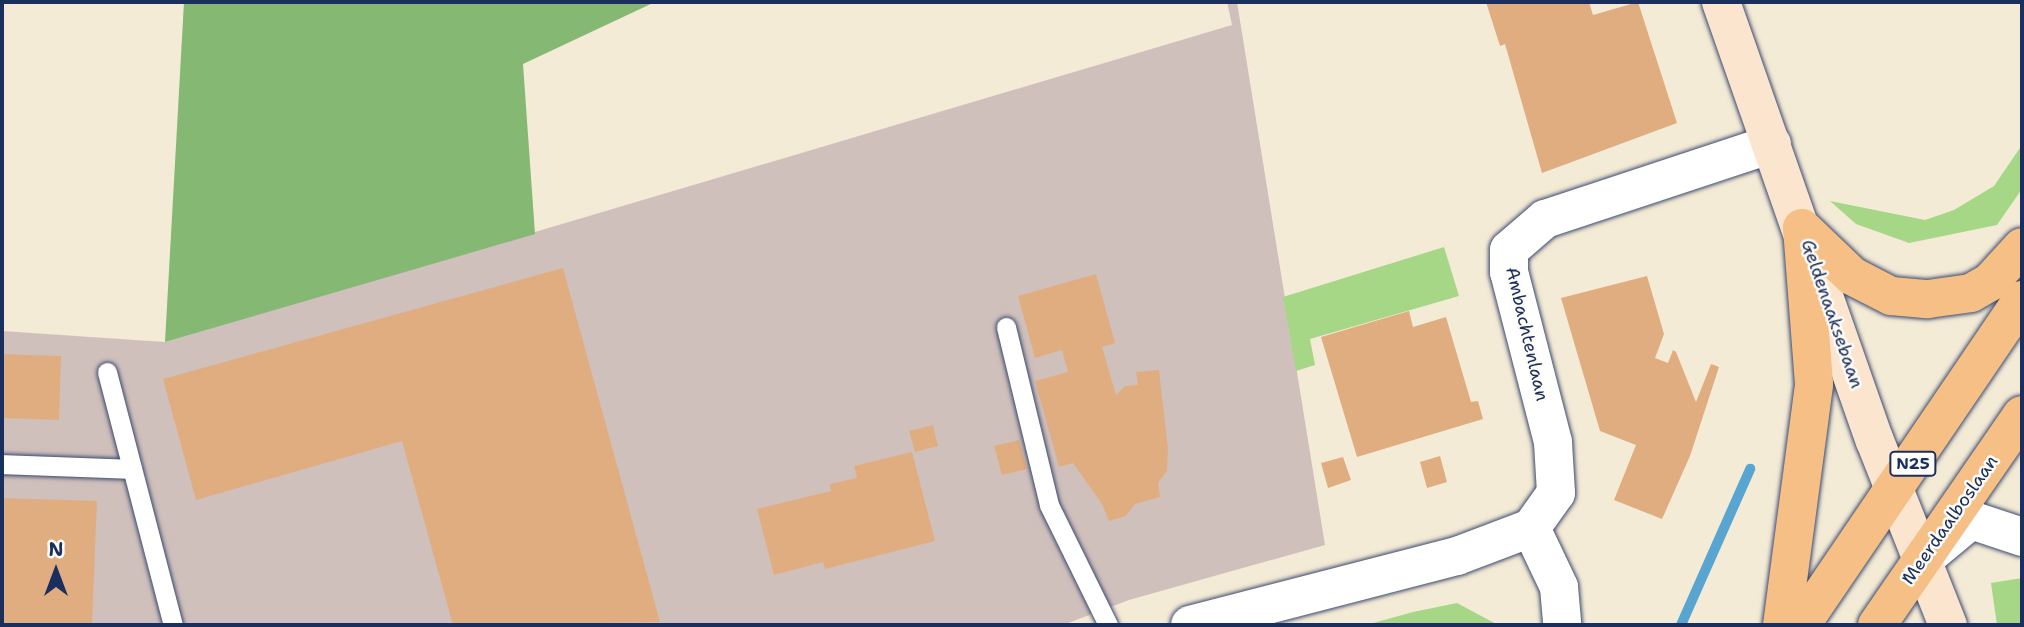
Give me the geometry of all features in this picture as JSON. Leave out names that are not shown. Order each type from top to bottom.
[{"type":"highway","points":[[1802,228],[1852,276],[1891,296],[1928,299],[1971,293],[1990,282],[2022,247]]},
{"type":"highway","points":[[1782,625],[1814,384],[1802,228]]},
{"type":"highway","name":"N25","points":[[1801,625],[2022,300]]},
{"type":"highway","name":"Meerdaalboslaan","points":[[1877,625],[2022,415]]},
{"type":"street","name":"Geldenaaksebaan","points":[[1721,2],[1895,490],[1948,625]]},
{"type":"street","name":"Ambachtenlaan","points":[[1531,528],[1556,493],[1553,442],[1509,272],[1509,250],[1545,219],[1772,144]]},
{"type":"street","points":[[1923,560],[1971,520],[2022,537]]},
{"type":"street","points":[[1189,625],[1457,556],[1531,528],[1559,587],[1562,625]]},
{"type":"lane","points":[[1006,327],[1049,505],[1108,625]]},
{"type":"lane","points":[[107,372],[173,625]]},
{"type":"lane","points":[[2,464],[132,468]]},
{"type":"shaded area","points":[[1227,2],[1237,2],[1325,545],[1129,600],[1063,625],[2,625],[2,331],[165,342],[1232,25]]},
{"type":"green space","points":[[184,2],[655,2],[523,64],[535,234],[165,342]]},
{"type":"green space","points":[[2022,145],[2022,189],[1997,225],[1909,243],[1856,224],[1830,201],[1925,220],[1954,210],[1994,186]]},
{"type":"green space","points":[[1444,247],[1459,296],[1310,339],[1315,365],[1296,371],[1283,297]]},
{"type":"green space","points":[[2022,578],[2022,625],[1997,625],[1991,583]]},
{"type":"green space","points":[[1457,603],[1498,625],[1366,625],[1413,612]]},
{"type":"building","points":[[1486,2],[1589,2],[1593,15],[1638,2],[1677,123],[1542,173],[1505,44],[1500,46]]},
{"type":"building","points":[[563,268],[660,622],[453,625],[402,441],[196,500],[163,379]]},
{"type":"building","points":[[1096,274],[1115,343],[1102,347],[1116,395],[1125,386],[1138,385],[1136,372],[1159,370],[1168,449],[1167,471],[1158,483],[1160,497],[1135,504],[1126,516],[1109,521],[1102,504],[1073,463],[1059,467],[1035,381],[1068,372],[1062,350],[1035,358],[1018,296]]},
{"type":"building","points":[[1647,276],[1664,334],[1655,358],[1668,363],[1673,350],[1676,352],[1696,402],[1711,364],[1719,367],[1690,456],[1662,519],[1614,500],[1636,445],[1600,431],[1561,298]]},
{"type":"building","points":[[1409,311],[1413,327],[1446,317],[1471,402],[1478,401],[1483,419],[1357,457],[1321,337]]},
{"type":"building","points":[[2,354],[61,356],[59,420],[2,418]]},
{"type":"building","points":[[933,425],[938,446],[915,452],[909,431]]},
{"type":"building","points":[[1019,440],[1027,469],[1002,475],[994,446]]},
{"type":"building","points":[[912,452],[935,541],[825,569],[823,562],[774,575],[757,509],[831,491],[830,484],[857,478],[854,466]]},
{"type":"building","points":[[1440,456],[1447,482],[1427,488],[1420,462]]},
{"type":"building","points":[[1343,457],[1351,480],[1328,488],[1321,463]]},
{"type":"building","points":[[2,498],[97,501],[92,625],[2,625]]},
{"type":"waterway","points":[[1681,625],[1750,469]]}]
